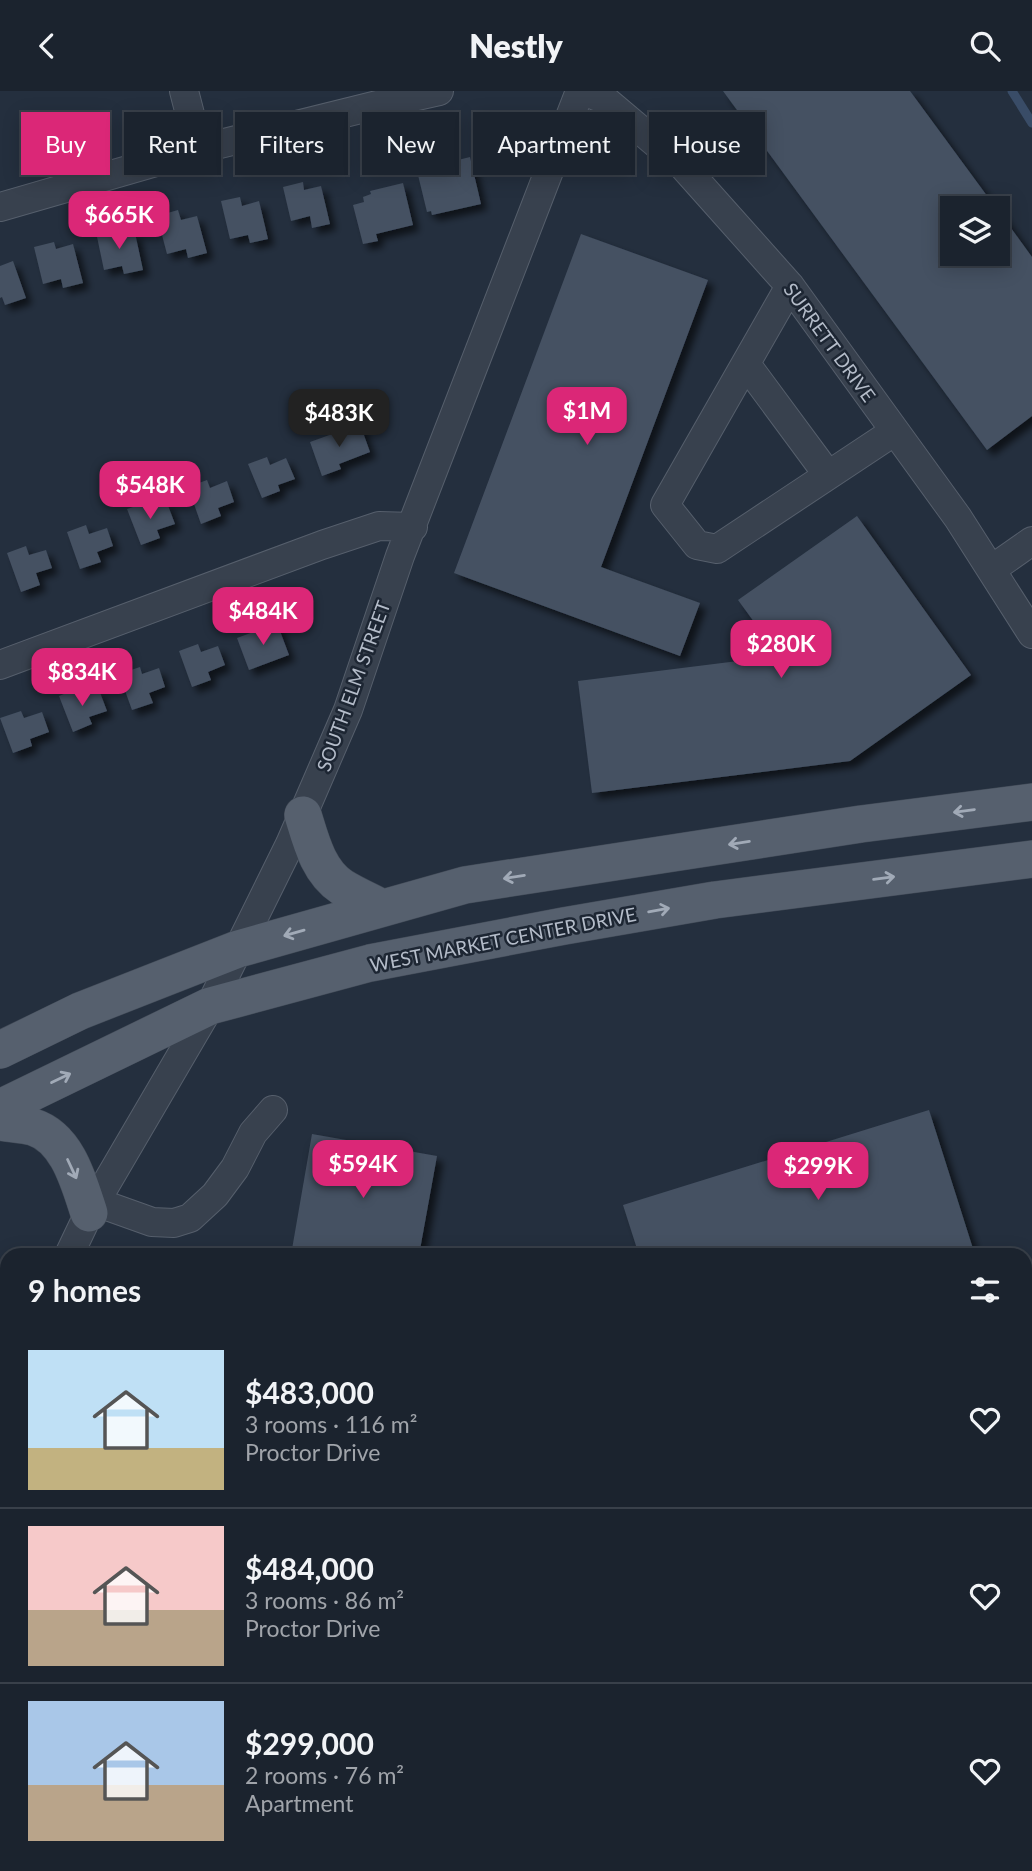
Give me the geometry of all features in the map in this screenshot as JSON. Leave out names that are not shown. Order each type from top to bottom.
[{"type":"main road","points":[[0,1050],[80,1011],[238,949],[465,885],[862,824],[1032,802]]},
{"type":"main road","points":[[303,815],[322,865],[340,885],[382,908]]},
{"type":"main road","name":"WEST MARKET CENTER DRIVE","points":[[0,1108],[209,1006],[370,963],[715,900],[1032,859]]},
{"type":"main road","points":[[0,1122],[35,1127],[56,1142],[72,1165],[93,1208]]},
{"type":"street","points":[[184,91],[189,112]]},
{"type":"street","points":[[221,142],[371,98],[439,91]]},
{"type":"street","name":"SURRETT DRIVE","points":[[582,91],[604,100],[683,166],[790,286],[958,518],[1032,633]]},
{"type":"street","name":"SOUTH ELM STREET","points":[[73,1248],[209,1006],[303,815],[348,711],[400,556],[582,91]]},
{"type":"street","points":[[0,207],[124,171]]},
{"type":"street","points":[[790,286],[665,505],[697,545],[717,549],[895,431]]},
{"type":"street","points":[[746,364],[828,475]]},
{"type":"street","points":[[0,665],[356,533],[379,526],[412,527]]},
{"type":"street","points":[[992,569],[1032,541]]},
{"type":"street","points":[[93,1208],[152,1222],[174,1223],[190,1218],[215,1195],[235,1168],[253,1133],[273,1110]]},
{"type":"building","points":[[723,91],[910,91],[987,196],[940,196],[940,266],[1010,266],[1010,227],[1032,257],[1032,416],[987,450],[765,148],[765,112],[738,112]]},
{"type":"building","points":[[470,157],[481,204],[432,215],[431,211],[427,212],[418,175],[459,175],[459,160]]},
{"type":"building","points":[[303,182],[304,190],[321,186],[330,224],[312,228],[310,216],[291,221],[283,187]]},
{"type":"building","points":[[403,183],[413,225],[376,234],[378,241],[363,244],[353,205],[364,202],[363,197],[371,194],[370,191]]},
{"type":"building","points":[[240,197],[242,206],[259,201],[268,239],[250,243],[248,235],[230,239],[221,201]]},
{"type":"building","points":[[178,210],[181,220],[197,216],[207,253],[188,258],[186,249],[167,254],[157,216]]},
{"type":"building","points":[[115,228],[117,236],[135,233],[143,270],[124,274],[122,266],[104,270],[96,232]]},
{"type":"building","points":[[581,234],[708,280],[601,567],[700,603],[680,656],[454,573]]},
{"type":"building","points":[[54,242],[56,249],[73,244],[83,283],[63,288],[61,279],[43,284],[34,247]]},
{"type":"building","points":[[13,261],[26,298],[5,305],[2,297],[0,298],[0,266]]},
{"type":"building","points":[[360,424],[370,452],[339,464],[341,469],[322,476],[310,442]]},
{"type":"building","points":[[267,457],[270,465],[286,458],[295,479],[278,485],[280,491],[262,498],[248,464]]},
{"type":"building","points":[[207,480],[210,488],[227,481],[234,502],[218,508],[221,516],[201,524],[188,487]]},
{"type":"building","points":[[148,502],[151,509],[167,503],[175,524],[157,530],[160,538],[141,545],[127,509]]},
{"type":"building","points":[[857,516],[971,675],[850,761],[592,793],[578,681],[779,656],[738,600]]},
{"type":"building","points":[[86,525],[89,534],[107,528],[113,546],[97,552],[101,562],[80,569],[67,532]]},
{"type":"building","points":[[26,546],[29,555],[46,550],[52,568],[36,573],[40,585],[21,592],[7,553]]},
{"type":"building","points":[[277,623],[289,655],[249,670],[237,638]]},
{"type":"building","points":[[198,644],[201,652],[218,646],[225,665],[208,672],[211,680],[192,687],[179,651]]},
{"type":"building","points":[[140,667],[142,674],[159,668],[165,687],[149,693],[153,703],[132,710],[119,674]]},
{"type":"building","points":[[78,688],[82,697],[99,690],[107,711],[89,717],[92,724],[73,732],[59,696]]},
{"type":"building","points":[[21,711],[24,718],[42,712],[49,732],[30,739],[32,746],[13,753],[0,718]]},
{"type":"building","points":[[929,1110],[973,1248],[637,1248],[623,1205]]},
{"type":"building","points":[[312,1134],[437,1156],[420,1248],[292,1248]]},
{"type":"waterway","points":[[1012,91],[1032,123]]}]
